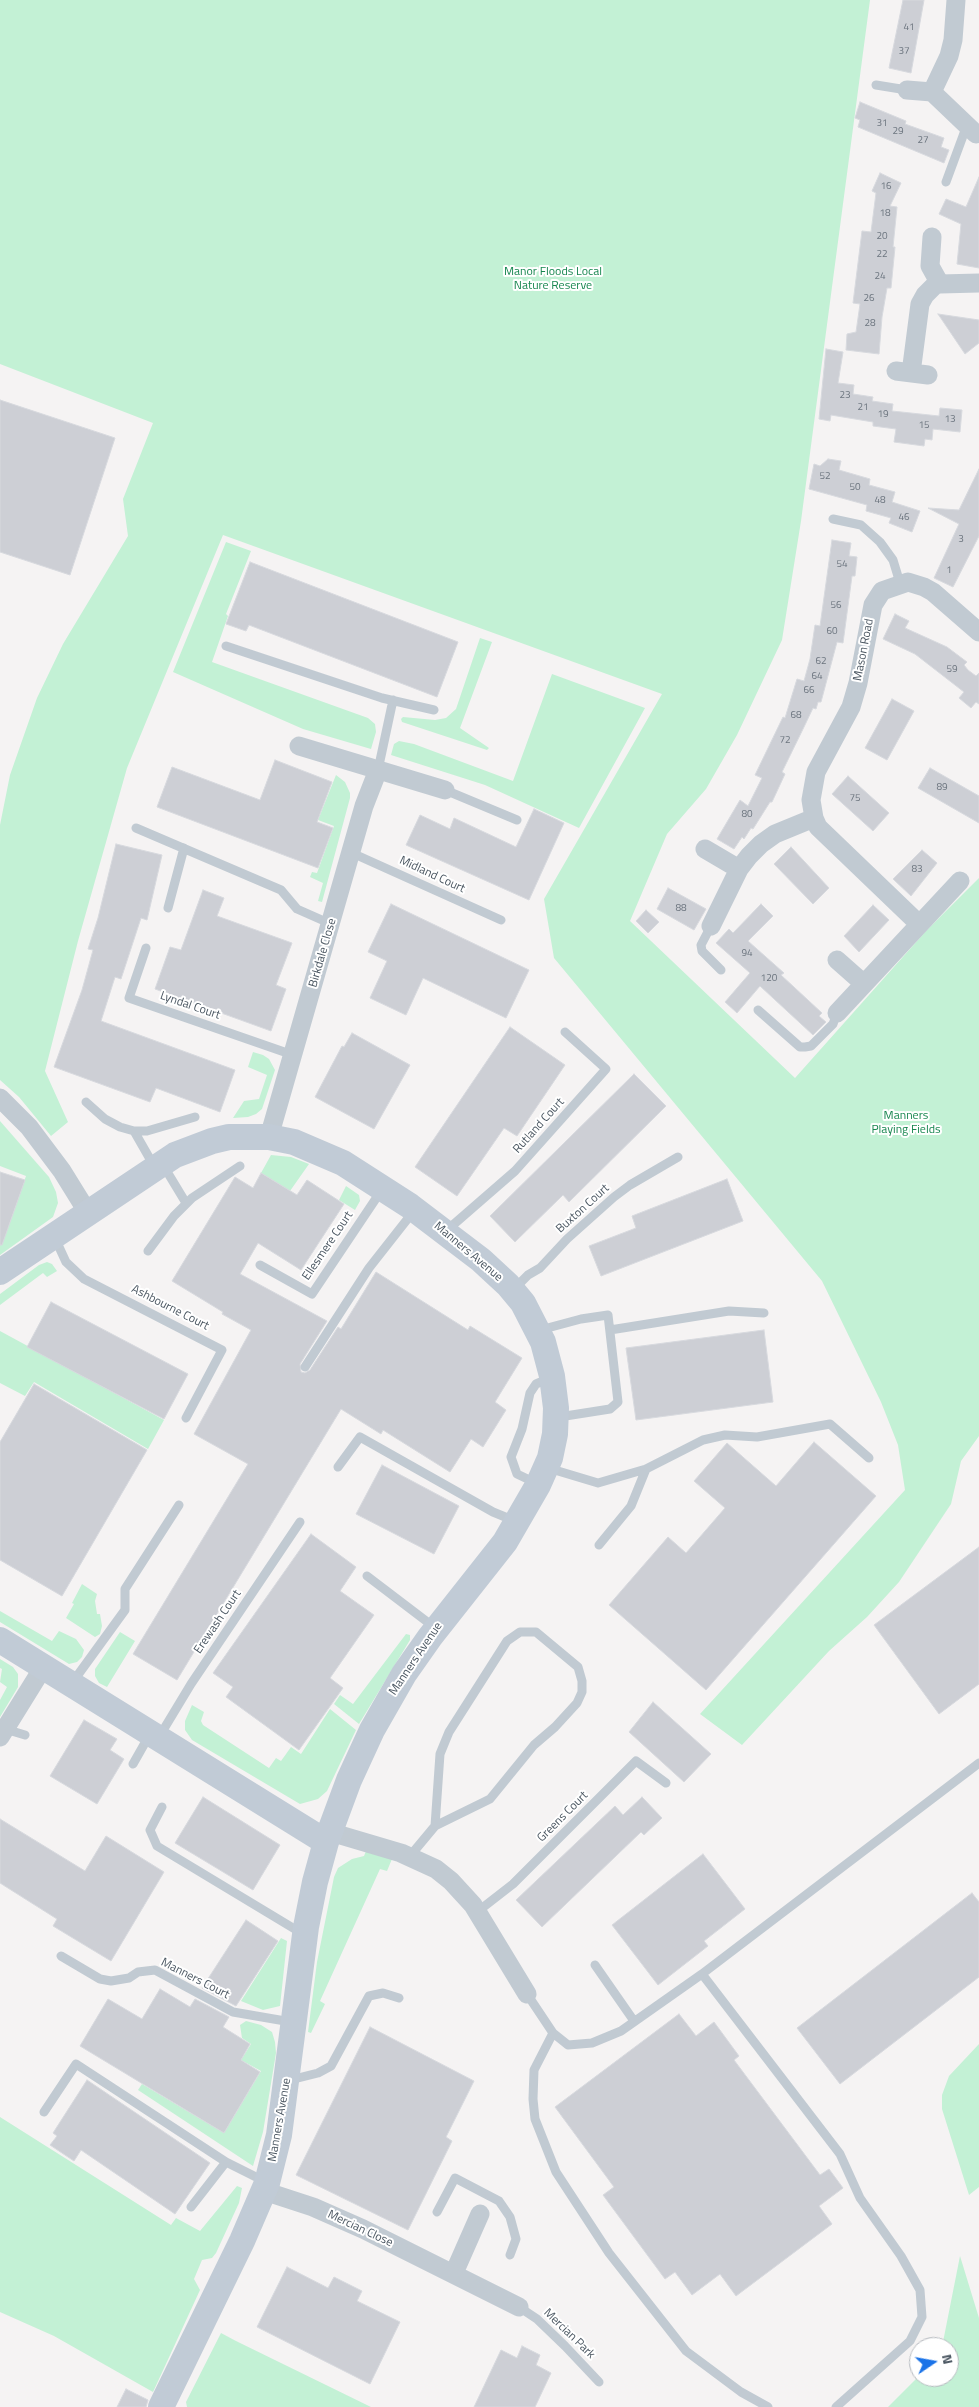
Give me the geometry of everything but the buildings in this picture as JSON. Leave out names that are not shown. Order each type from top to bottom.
[{"type":"street","points":[[932,92],[949,56],[953,40],[956,0]]},
{"type":"street","points":[[907,90],[932,92],[971,129]]},
{"type":"street","points":[[932,237],[930,266],[940,284]]},
{"type":"street","points":[[912,373],[920,304],[925,296],[935,285],[979,283]]},
{"type":"street","points":[[900,583],[915,584],[933,592],[977,624]]},
{"type":"street","name":"Mason Road","points":[[814,818],[811,800],[816,772],[851,707],[858,683],[873,605],[882,591],[900,583]]},
{"type":"street","points":[[299,746],[445,790]]},
{"type":"street","name":"Birkdale Close","points":[[269,1137],[364,806],[378,770]]},
{"type":"street","points":[[711,926],[739,869],[761,844],[789,827],[814,818],[825,835],[918,923]]},
{"type":"street","points":[[706,849],[739,869]]},
{"type":"street","points":[[836,1013],[918,923],[960,881]]},
{"type":"street","points":[[837,960],[863,984]]},
{"type":"street","points":[[0,1098],[29,1127],[62,1170],[88,1212]]},
{"type":"street","name":"Manners Avenue","points":[[0,1272],[175,1155],[212,1141],[244,1136],[269,1137],[294,1142],[316,1150],[343,1164],[415,1210],[481,1260],[523,1303],[550,1362],[552,1376],[555,1434],[542,1476],[518,1522],[505,1542],[436,1628],[404,1674],[372,1730],[349,1780],[328,1837],[315,1882],[305,1936],[279,2135],[265,2187],[206,2318],[161,2407]]},
{"type":"street","points":[[0,1640],[155,1735],[328,1837],[380,1845],[410,1856],[436,1869],[451,1881],[477,1912],[527,1994]]},
{"type":"street","points":[[2,1733],[44,1666]]},
{"type":"street","name":"Mercian Close","points":[[265,2187],[312,2206],[454,2273],[519,2307]]},
{"type":"street","points":[[454,2273],[480,2214]]},
{"type":"lane","points":[[876,85],[907,90]]},
{"type":"lane","points":[[946,182],[971,129]]},
{"type":"lane","points":[[834,519],[861,525],[880,542],[893,560],[900,583]]},
{"type":"lane","points":[[226,646],[393,700],[434,710]]},
{"type":"lane","points":[[378,770],[393,700]]},
{"type":"lane","points":[[445,790],[517,820]]},
{"type":"lane","points":[[136,828],[281,890],[298,910],[331,924]]},
{"type":"lane","points":[[168,908],[184,848]]},
{"type":"lane","name":"Midland Court","points":[[352,853],[501,920]]},
{"type":"lane","points":[[711,926],[700,945],[702,951],[720,970]]},
{"type":"lane","name":"Lyndal Court","points":[[146,948],[129,998],[293,1055]]},
{"type":"lane","points":[[758,1010],[800,1047],[811,1046],[833,1024],[836,1013]]},
{"type":"lane","name":"Rutland Court","points":[[445,1231],[471,1207],[516,1171],[606,1069],[566,1032]]},
{"type":"lane","points":[[86,1102],[105,1119],[120,1128],[134,1131],[147,1131],[195,1117]]},
{"type":"lane","points":[[134,1131],[186,1203]]},
{"type":"lane","name":"Buxton Court","points":[[512,1291],[528,1275],[540,1268],[567,1239],[614,1197],[630,1185],[678,1157]]},
{"type":"lane","points":[[148,1251],[186,1203],[203,1188],[240,1166]]},
{"type":"lane","name":"Ellesmere Court","points":[[260,1265],[312,1294],[383,1189]]},
{"type":"lane","points":[[304,1366],[369,1268],[415,1210]]},
{"type":"lane","name":"Ashbourne Court","points":[[54,1236],[66,1262],[84,1279],[222,1350],[186,1418]]},
{"type":"lane","points":[[610,1330],[729,1311],[764,1314]]},
{"type":"lane","points":[[537,1330],[581,1318],[608,1315],[618,1402],[610,1409],[555,1417]]},
{"type":"lane","points":[[552,1376],[536,1384],[530,1393],[522,1429],[511,1457],[517,1474],[598,1483],[646,1469],[703,1440],[725,1435],[757,1437],[830,1424],[869,1458]]},
{"type":"lane","points":[[338,1467],[360,1437],[494,1512],[518,1522]]},
{"type":"lane","points":[[599,1545],[632,1506],[646,1469]]},
{"type":"lane","points":[[72,1683],[125,1610],[125,1589],[179,1505]]},
{"type":"lane","name":"Erewash Court","points":[[133,1764],[192,1684],[300,1522]]},
{"type":"lane","points":[[366,1576],[436,1628]]},
{"type":"lane","points":[[410,1856],[435,1826],[490,1799],[534,1745],[577,1704],[582,1692],[582,1681],[578,1667],[536,1632],[520,1632],[507,1641],[449,1732],[440,1754],[435,1826]]},
{"type":"lane","points":[[2,1733],[25,1735]]},
{"type":"lane","name":"Greens Court","points":[[477,1912],[513,1884],[636,1761],[666,1783]]},
{"type":"lane","points":[[527,1994],[553,2033],[568,2045],[592,2043],[621,2031],[702,1974],[979,1763]]},
{"type":"lane","points":[[162,1807],[150,1830],[157,1846],[305,1936]]},
{"type":"lane","name":"Manners Court","points":[[62,1956],[100,1979],[112,1981],[128,1978],[138,1972],[155,1970],[233,2012],[295,2022]]},
{"type":"lane","points":[[595,1965],[634,2021]]},
{"type":"lane","points":[[702,1974],[840,2154],[860,2198],[900,2256],[920,2290],[922,2317],[910,2341],[836,2407]]},
{"type":"lane","points":[[287,2081],[318,2073],[331,2066],[369,1996],[383,1993],[400,1998]]},
{"type":"lane","points":[[553,2033],[534,2070],[533,2099],[535,2119],[556,2172],[609,2253],[686,2351],[741,2392],[768,2407]]},
{"type":"lane","points":[[44,2112],[76,2064],[265,2187]]},
{"type":"lane","points":[[191,2207],[226,2162]]},
{"type":"lane","points":[[437,2212],[455,2178],[489,2195],[499,2201],[510,2216],[516,2239],[510,2255]]},
{"type":"lane","points":[[480,2214],[489,2195]]},
{"type":"lane","name":"Mercian Park","points":[[519,2307],[537,2319],[599,2382]]},
{"type":"green space","name":"Manor Floods Local Nature Reserve","points":[[0,0],[870,0],[801,521],[782,640],[737,735],[706,789],[667,834],[630,921],[795,1078],[926,931],[979,878],[979,1436],[961,1461],[951,1504],[899,1582],[867,1617],[829,1651],[742,1745],[700,1714],[905,1490],[898,1445],[881,1402],[822,1281],[554,958],[544,899],[662,694],[223,535],[127,768],[78,941],[45,1071],[68,1122],[51,1136],[19,1097],[0,1080],[0,825],[10,775],[37,698],[63,644],[128,536],[123,499],[153,423],[0,364]]},
{"type":"green space","points":[[226,542],[251,551],[226,614],[228,616],[212,662],[368,718],[375,724],[376,732],[371,749],[303,729],[173,672]]},
{"type":"green space","points":[[480,638],[492,642],[460,728],[489,748],[487,750],[402,722],[401,719],[403,717],[435,720],[446,718],[456,709]]},
{"type":"green space","points":[[552,674],[645,708],[579,828],[485,785],[391,755],[394,744],[399,741],[414,744],[513,781]]},
{"type":"green space","points":[[336,775],[345,782],[350,798],[322,902],[318,901],[323,883],[310,877],[312,872],[317,873],[334,826],[318,820]]},
{"type":"green space","points":[[253,1052],[269,1059],[275,1070],[262,1109],[248,1117],[233,1118],[244,1101],[259,1099],[267,1075],[248,1067]]},
{"type":"green space","points":[[0,1121],[49,1177],[56,1192],[58,1203],[53,1217],[0,1255],[0,1226],[8,1228],[26,1176],[0,1166]]},
{"type":"green space","points":[[271,1155],[291,1157],[309,1164],[290,1191],[261,1173]]},
{"type":"green space","points":[[346,1186],[359,1195],[360,1201],[355,1210],[339,1200]]},
{"type":"green space","points":[[47,1262],[52,1264],[57,1271],[47,1277],[43,1273],[0,1305],[0,1294],[39,1265]]},
{"type":"green space","points":[[0,1331],[164,1420],[148,1449],[34,1382],[25,1396],[0,1383]]},
{"type":"green space","points":[[82,1584],[97,1594],[95,1601],[97,1614],[100,1614],[102,1626],[100,1634],[95,1637],[66,1618]]},
{"type":"green space","points":[[0,1611],[52,1641],[59,1631],[76,1639],[84,1650],[82,1657],[77,1662],[69,1664],[0,1622]]},
{"type":"green space","points":[[120,1632],[135,1641],[107,1687],[99,1683],[95,1676],[95,1669]]},
{"type":"green space","points":[[406,1634],[410,1635],[410,1640],[359,1724],[334,1704],[340,1695],[353,1704]]},
{"type":"green space","points":[[0,1659],[13,1667],[18,1674],[18,1687],[0,1717],[0,1700],[7,1687],[0,1682],[2,1669],[0,1668]]},
{"type":"green space","points":[[192,1705],[204,1712],[201,1721],[203,1725],[269,1768],[276,1758],[281,1761],[291,1747],[301,1754],[330,1709],[356,1730],[327,1791],[318,1799],[300,1804],[192,1740],[185,1730],[185,1721]]},
{"type":"green space","points":[[366,1851],[392,1859],[387,1871],[380,1869],[320,2001],[325,2004],[311,2033],[308,2032],[317,1962],[334,1877],[338,1868],[352,1859],[364,1856]]},
{"type":"green space","points":[[281,1938],[287,1941],[280,2006],[263,2010],[241,2001]]},
{"type":"green space","points":[[246,2021],[261,2025],[272,2032],[276,2053],[263,2132],[253,2166],[138,2090],[142,2084],[224,2133],[261,2071],[241,2060],[251,2044],[242,2038],[240,2025]]},
{"type":"green space","points":[[979,2044],[979,2187],[969,2195],[942,2109],[942,2095],[949,2076]]},
{"type":"green space","points":[[0,2117],[171,2225],[176,2218],[200,2231],[237,2186],[242,2188],[239,2203],[216,2253],[212,2258],[202,2260],[194,2279],[200,2290],[153,2392],[54,2336],[0,2312]]},
{"type":"green space","points":[[960,2256],[979,2318],[979,2407],[888,2407],[909,2386],[959,2387],[959,2337],[944,2337]]},
{"type":"green space","points":[[221,2333],[371,2407],[187,2407],[186,2402]]},
{"type":"park label","name":"Manners Playing Fields","points":[[906,1123]]}]
